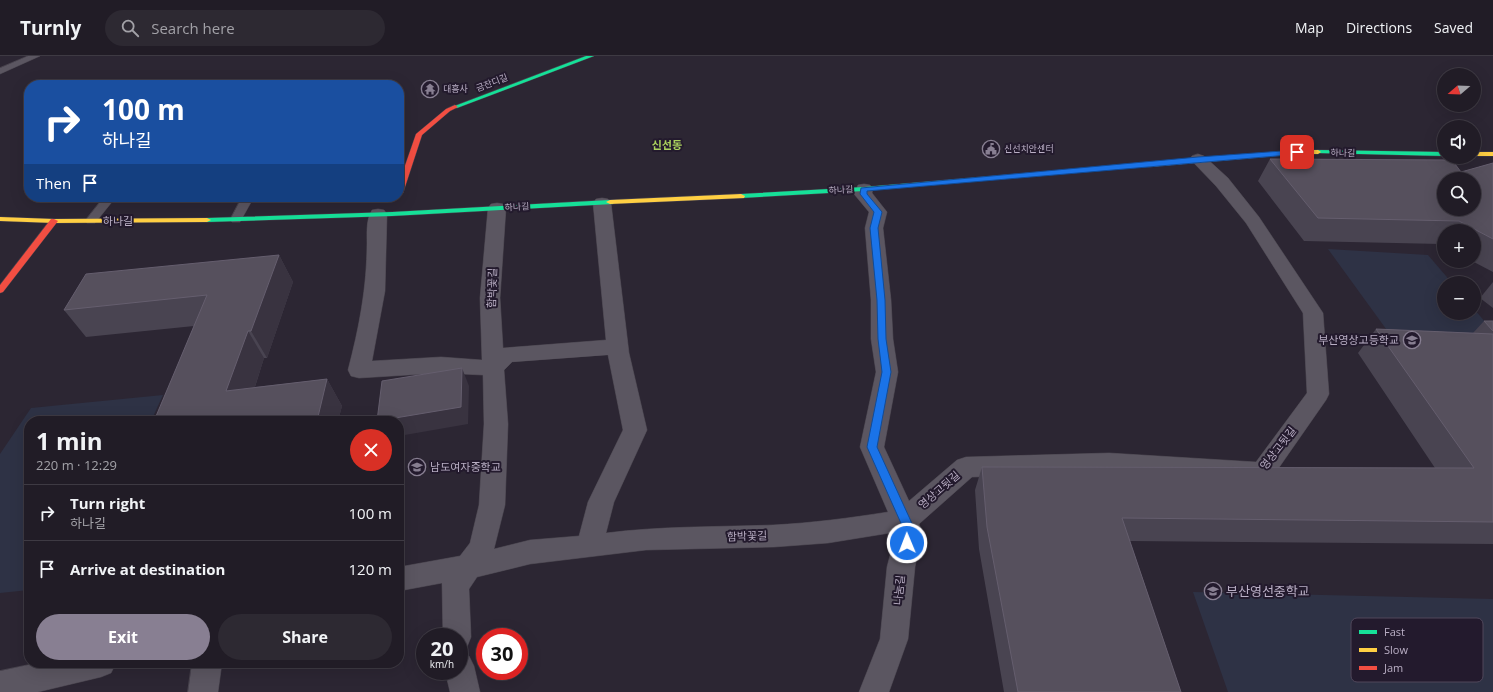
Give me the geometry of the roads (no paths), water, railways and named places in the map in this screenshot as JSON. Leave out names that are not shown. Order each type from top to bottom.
[{"type":"main road","name":"금잔디길","points":[[404,178],[419,134],[448,110],[591,56]]},
{"type":"main road","name":"하나길","points":[[0,219],[54,221],[236,220],[385,214],[864,189],[1198,159],[1297,152],[1437,154]]},
{"type":"main road","points":[[1481,154],[1493,154]]},
{"type":"main road","points":[[385,214],[394,202]]},
{"type":"main road","points":[[0,290],[54,221]]},
{"type":"street","name":"영상고뒷길","points":[[905,520],[966,467],[1109,464],[1262,472],[1318,394],[1313,313],[1253,221],[1222,182],[1198,159]]},
{"type":"street","name":"나눔길","points":[[864,189],[863,194],[878,212],[874,228],[881,300],[882,339],[887,372],[872,447],[909,530],[901,567],[894,639],[874,692]]},
{"type":"street","points":[[589,546],[601,502],[635,430],[617,347],[602,203]]},
{"type":"street","name":"함박꽃길","points":[[457,628],[455,586],[482,547],[492,505],[496,424],[490,298],[497,208]]},
{"type":"street","points":[[385,214],[376,236],[376,280],[370,320],[359,370],[441,365],[493,368],[506,356],[617,347]]},
{"type":"street","name":"함박꽃길","points":[[468,567],[530,552],[646,539],[774,536],[828,532],[905,520]]},
{"type":"street","points":[[404,578],[468,567]]},
{"type":"street","points":[[0,686],[79,668]]},
{"type":"street","points":[[203,692],[206,668]]},
{"type":"street","points":[[462,680],[465,692]]},
{"type":"lane","points":[[0,71],[36,56]]},
{"type":"lane","points":[[91,221],[106,202]]},
{"type":"lane","points":[[236,220],[245,202]]},
{"type":"place","name":"대흥사","points":[[430,89]]},
{"type":"place","name":"신선치안센터","points":[[991,149]]},
{"type":"place","name":"부산영상고등학교","points":[[1412,340]]},
{"type":"place","name":"남도여자중학교","points":[[417,467]]},
{"type":"place","name":"부산영선중학교","points":[[1213,591]]},
{"type":"district","name":"신선동","points":[[667,145]]}]
